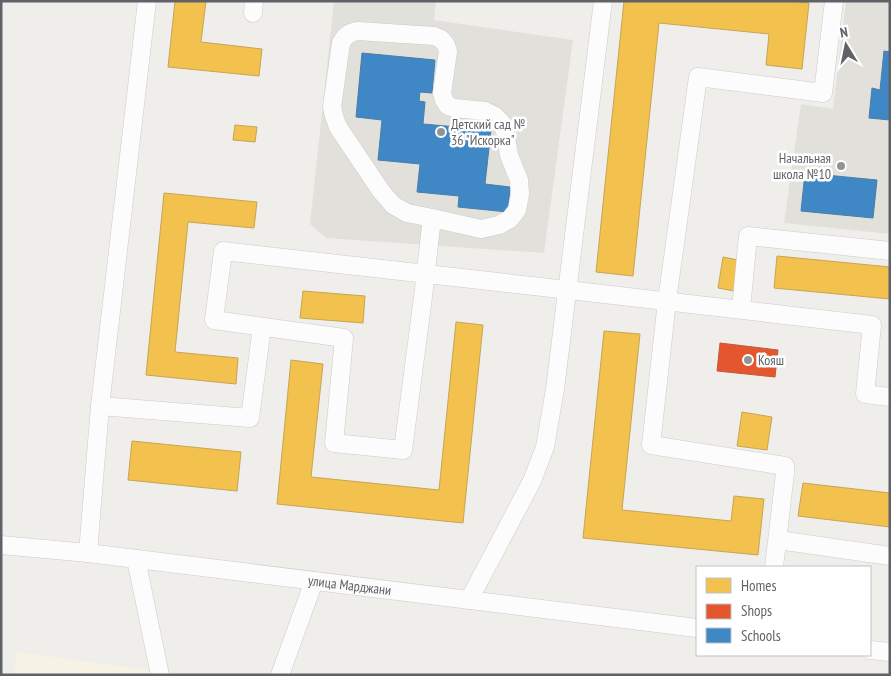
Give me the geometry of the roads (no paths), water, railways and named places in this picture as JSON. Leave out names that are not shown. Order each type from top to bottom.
[{"type":"street","points":[[88,553],[100,406],[147,1]]},
{"type":"street","points":[[469,600],[532,480],[544,447],[555,389],[603,1]]},
{"type":"street","points":[[774,566],[785,466],[651,446],[667,301],[698,77],[823,93],[834,1]]},
{"type":"street","points":[[351,32],[434,36],[441,39],[446,45],[448,52],[442,93],[448,106],[486,111],[501,122],[505,131],[509,155],[520,180],[517,210],[510,219],[499,225],[481,229],[432,218],[407,213],[393,205],[381,191],[338,127],[332,107],[333,98],[341,43],[351,32]]},
{"type":"street","points":[[432,218],[425,273],[404,450],[334,442],[344,338],[214,320],[223,251],[425,273],[568,289],[872,324],[864,394],[890,397]]},
{"type":"street","points":[[741,309],[748,236],[890,251]]},
{"type":"street","points":[[100,406],[250,418],[262,326]]},
{"type":"street","points":[[778,540],[890,556]]},
{"type":"street","name":"улица Марджани","points":[[1,545],[88,553],[696,628]]},
{"type":"street","points":[[136,559],[160,675]]},
{"type":"street","points":[[280,675],[314,581]]},
{"type":"street","points":[[871,650],[890,652]]},
{"type":"place","name":"Детский сад № 36 \"Искорка\"","points":[[441,132]]},
{"type":"place","name":"Начальная школа №10","points":[[841,166]]},
{"type":"place","name":"Кояш","points":[[748,360]]}]
